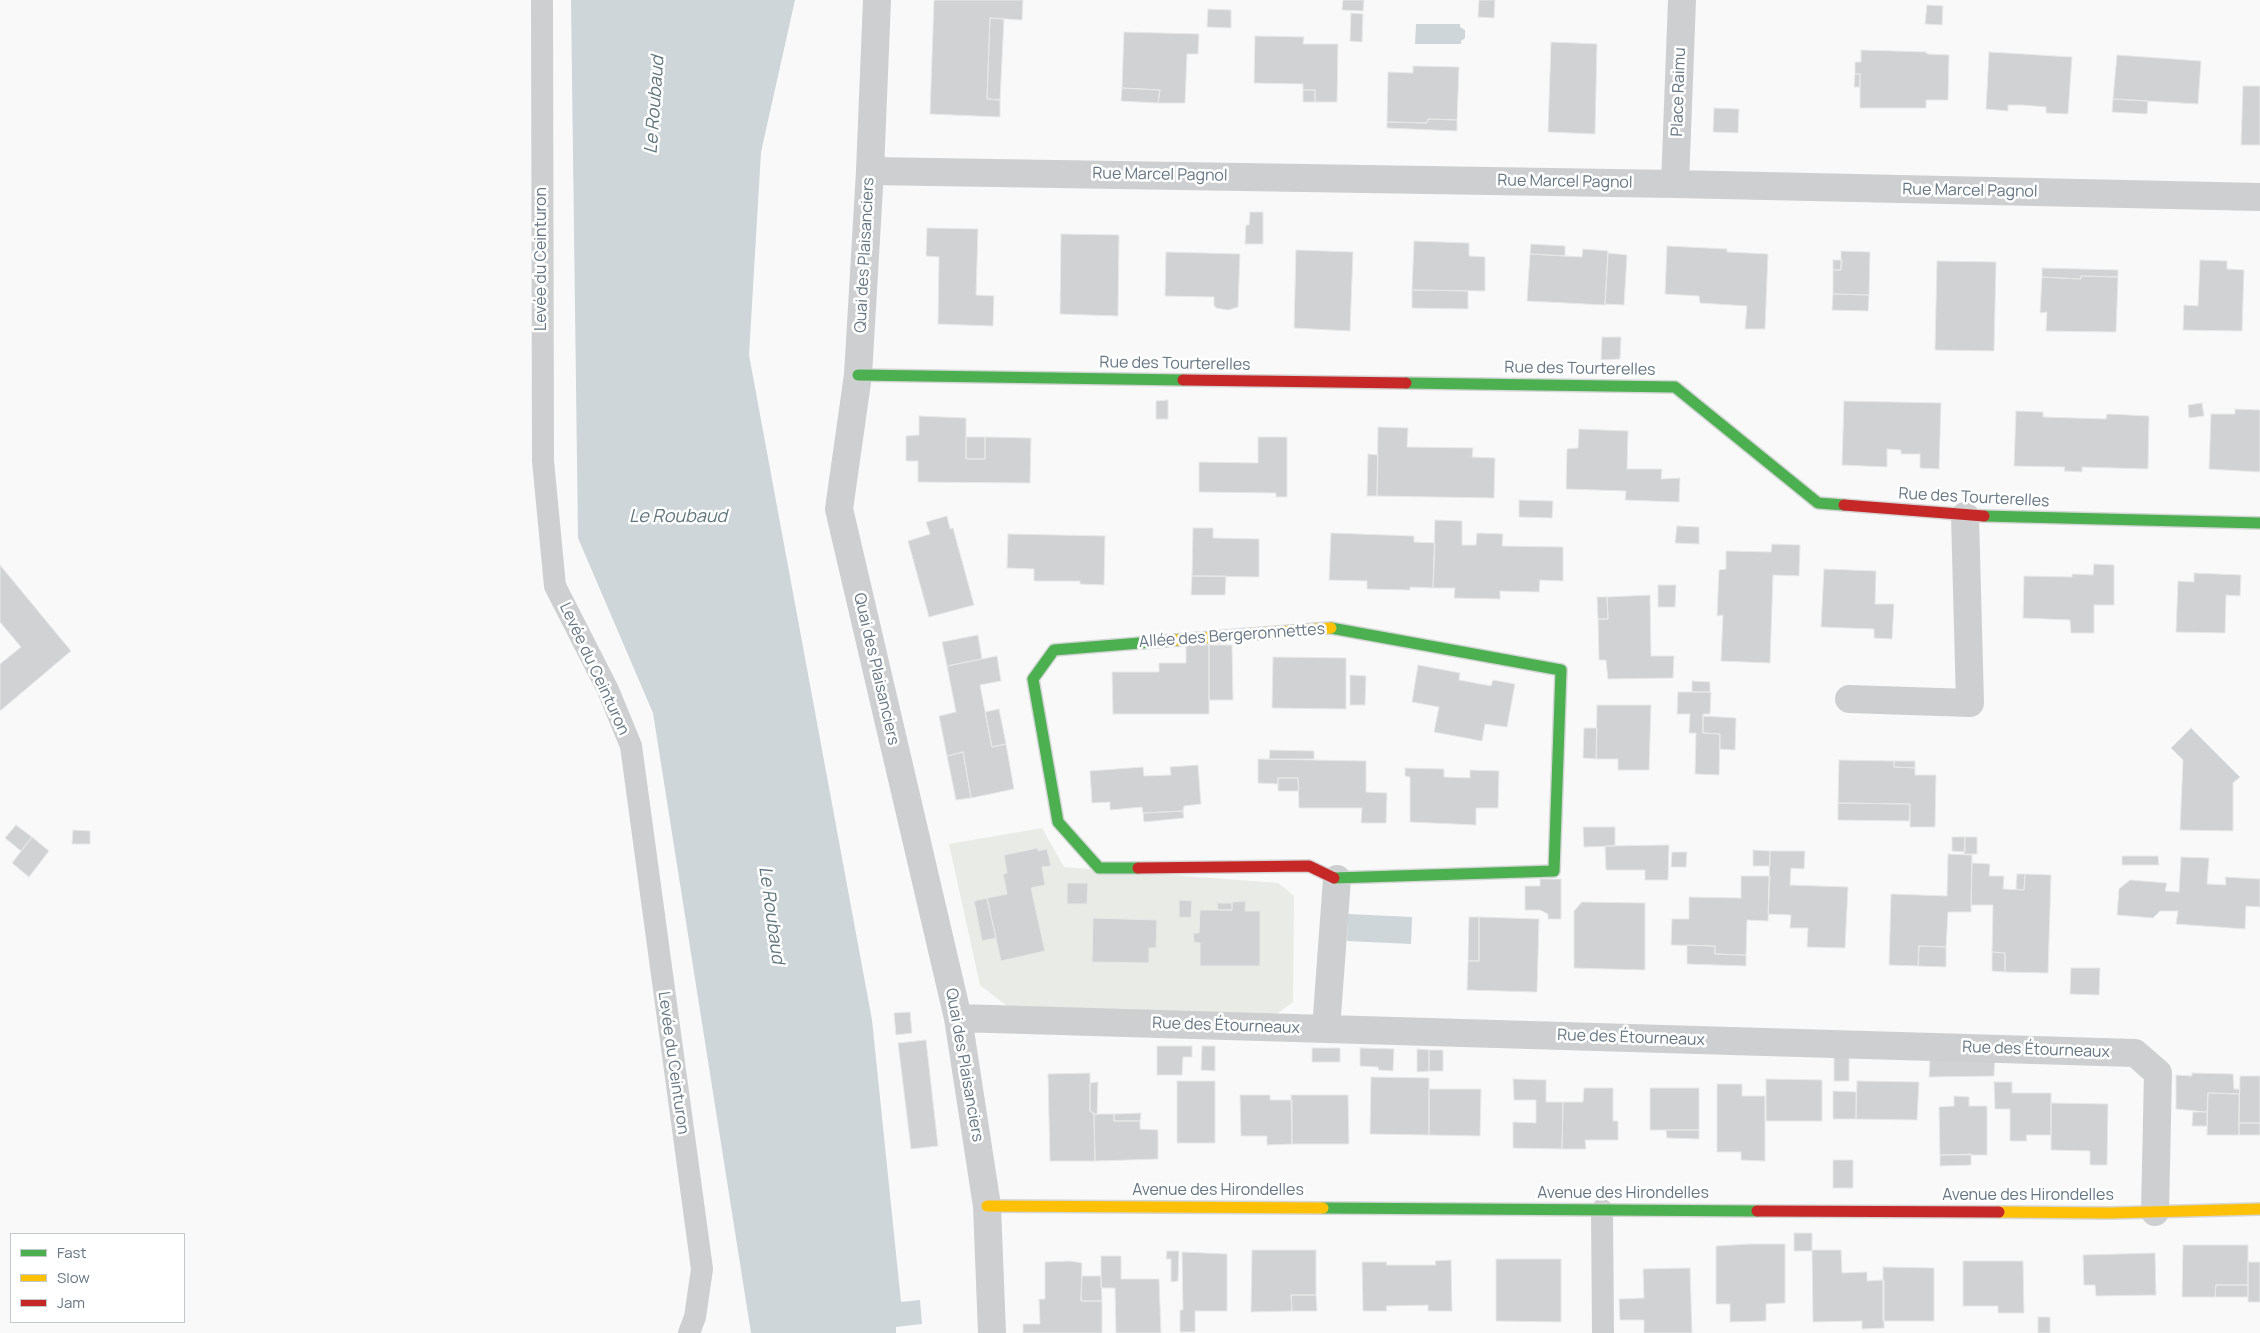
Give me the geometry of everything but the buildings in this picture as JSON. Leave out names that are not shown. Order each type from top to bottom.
[{"type":"street","name":"Quai des Plaisanciers","points":[[878,0],[858,376],[839,509],[958,1018],[987,1206],[992,1333]]},
{"type":"street","name":"Place Raimu","points":[[1675,184],[1682,0]]},
{"type":"street","name":"Rue Marcel Pagnol","points":[[870,170],[1675,184],[2260,197]]},
{"type":"street","name":"Rue des Tourterelles","points":[[858,376],[1674,387],[1818,503],[1965,516],[2260,523]]},
{"type":"street","points":[[1849,698],[1970,703],[1965,516]]},
{"type":"street","name":"Allée des Bergeronnettes","points":[[1331,628],[1561,670],[1554,871],[1337,879],[1309,866],[1099,868],[1058,822],[1033,678],[1054,650],[1331,628]]},
{"type":"street","points":[[1326,1029],[1337,879]]},
{"type":"street","name":"Rue des Étourneaux","points":[[958,1018],[2135,1054],[2158,1073],[2155,1212]]},
{"type":"street","name":"Avenue des Hirondelles","points":[[987,1206],[2155,1212],[2260,1210]]},
{"type":"lane","name":"Levée du Ceinturon","points":[[542,0],[543,461],[555,586],[608,690],[631,746],[702,1269],[695,1317],[689,1333]]},
{"type":"lane","points":[[1602,1210],[1603,1333]]},
{"type":"shaded area","points":[[1042,828],[1064,867],[1278,883],[1294,896],[1293,1002],[1274,1016],[1012,1010],[980,985],[949,844]]},
{"type":"water","name":"Le Roubaud","points":[[571,0],[795,0],[761,152],[749,355],[872,1020],[901,1302],[920,1300],[922,1324],[896,1327],[896,1333],[751,1333],[653,713],[578,538]]},
{"type":"water","points":[[1416,24],[1460,24],[1460,27],[1465,30],[1465,38],[1461,41],[1461,44],[1415,44]]},
{"type":"water","points":[[1348,914],[1412,917],[1411,944],[1347,941]]},
{"type":"traffic: fast","points":[[858,375],[1183,380]]},
{"type":"traffic: fast","points":[[1406,383],[1675,387],[1818,503],[1844,505]]},
{"type":"traffic: fast","points":[[1984,516],[2260,523]]},
{"type":"traffic: fast","points":[[1331,628],[1561,670],[1554,871],[1334,878]]},
{"type":"traffic: fast","points":[[1138,868],[1099,868],[1058,822],[1033,679],[1054,650],[1177,640]]},
{"type":"traffic: fast","points":[[1323,1208],[1757,1211]]},
{"type":"traffic: slow","points":[[1177,640],[1331,628]]},
{"type":"traffic: slow","points":[[987,1206],[1323,1208]]},
{"type":"traffic: slow","points":[[1999,1212],[2110,1213],[2260,1209]]},
{"type":"traffic: jam","points":[[1183,380],[1406,383]]},
{"type":"traffic: jam","points":[[1844,505],[1984,516]]},
{"type":"traffic: jam","points":[[1138,868],[1309,866],[1334,878]]},
{"type":"traffic: jam","points":[[1757,1211],[1999,1212]]}]
